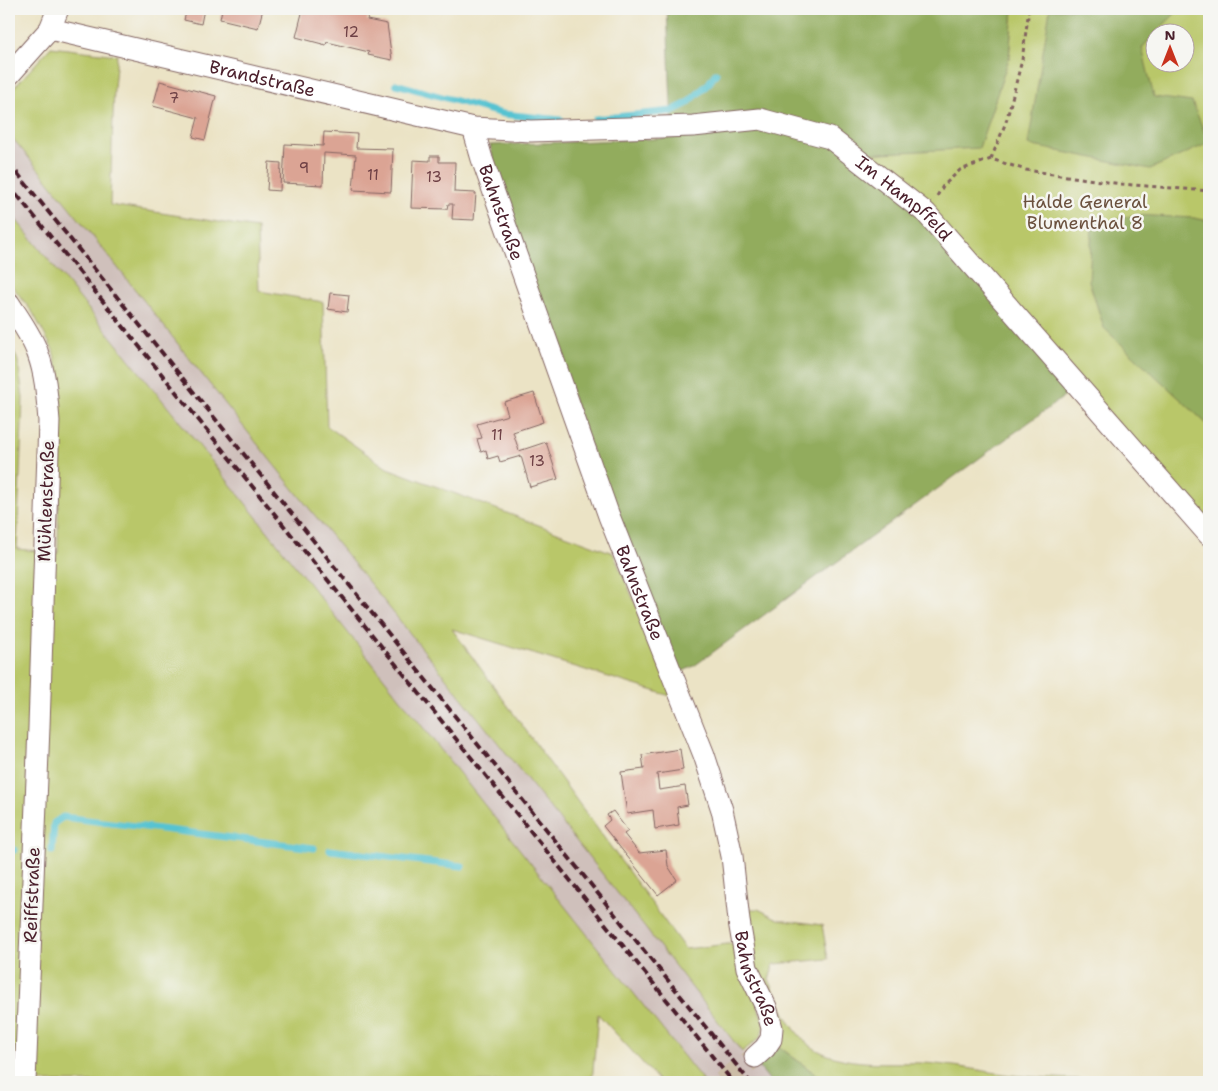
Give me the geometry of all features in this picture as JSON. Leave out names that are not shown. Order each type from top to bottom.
[{"type":"street","points":[[9,75],[50,29],[58,9]]},
{"type":"street","name":"Brandstraße","points":[[50,29],[473,128]]},
{"type":"street","name":"Im Hampffeld","points":[[473,128],[532,131],[693,126],[760,119],[830,138],[926,214],[1209,535]]},
{"type":"street","name":"Bahnstraße","points":[[473,128],[485,169],[609,516],[704,755],[722,810],[732,856],[739,921],[747,968],[766,1007],[772,1028],[771,1039],[755,1057]]},
{"type":"street","name":"Mühlenstraße","points":[[9,303],[38,353],[47,394],[48,421],[40,708]]},
{"type":"street","name":"Reiffstraße","points":[[25,1082],[40,708]]},
{"type":"path","points":[[990,159],[1009,113],[1022,60],[1029,9]]},
{"type":"path","points":[[926,214],[943,186],[960,170],[990,159],[1026,170],[1121,184],[1209,191]]},
{"type":"shaded area","points":[[9,134],[65,200],[269,458],[671,959],[742,1052],[756,1063],[771,1082],[704,1082],[235,490],[9,211]]},
{"type":"green space","points":[[667,9],[1013,9],[1009,58],[979,148],[861,154],[1076,388],[694,666],[679,673],[614,513],[505,207],[490,145],[675,138],[671,105]]},
{"type":"green space","name":"Halde General Blumenthal 8","points":[[1013,9],[1209,9],[1209,537],[860,154],[979,147],[1009,58]]},
{"type":"green space","points":[[1050,9],[1180,9],[1166,22],[1146,22],[1146,43],[1142,48],[1146,72],[1148,72],[1154,97],[1192,102],[1209,143],[1150,169],[1028,145]]},
{"type":"green space","points":[[51,47],[117,55],[110,205],[257,228],[259,291],[323,302],[327,426],[387,468],[613,553],[677,698],[452,629],[685,949],[736,943],[764,1024],[761,1037],[742,1052],[508,755],[9,134],[9,93]]},
{"type":"green space","points":[[9,211],[235,490],[704,1082],[660,1082],[598,1014],[592,1082],[9,1082],[9,339],[18,361],[23,398],[17,549],[58,553],[60,381],[53,350],[33,313],[9,282]]},
{"type":"green space","points":[[1134,215],[1194,218],[1209,221],[1209,426],[1104,328],[1089,281],[1092,226]]},
{"type":"green space","points":[[743,909],[758,909],[778,919],[822,925],[828,959],[774,964],[769,979],[782,1009],[801,1037],[817,1050],[830,1056],[860,1062],[936,1064],[1011,1075],[1132,1082],[831,1082],[818,1076],[774,1043],[752,965]]},
{"type":"green space","points":[[774,1043],[818,1076],[831,1082],[771,1082],[756,1063]]},
{"type":"building","points":[[168,9],[184,9],[170,14]]},
{"type":"building","points":[[187,9],[204,9],[201,24],[184,20]]},
{"type":"building","points":[[222,9],[263,9],[258,28],[220,19]]},
{"type":"building","points":[[303,9],[370,9],[367,20],[387,24],[392,60],[368,55],[369,52],[327,42],[326,45],[296,37]]},
{"type":"building","points":[[160,81],[216,96],[205,140],[193,137],[198,118],[153,106]]},
{"type":"building","points":[[324,132],[357,134],[356,148],[393,149],[391,192],[353,190],[356,155],[324,153],[323,185],[283,183],[285,144],[323,146]]},
{"type":"building","points":[[430,156],[439,156],[439,162],[455,162],[454,192],[476,193],[474,220],[452,219],[453,204],[448,204],[447,209],[411,208],[413,160],[430,161]]},
{"type":"building","points":[[269,162],[281,163],[280,191],[267,190]]},
{"type":"building","points":[[330,293],[349,295],[347,312],[328,309]]},
{"type":"building","points":[[534,393],[543,422],[513,432],[519,451],[546,442],[558,479],[530,487],[521,456],[500,462],[498,456],[488,459],[486,450],[481,452],[477,439],[482,438],[477,424],[508,415],[504,402]]},
{"type":"building","points":[[680,749],[683,770],[657,774],[659,790],[685,786],[688,805],[677,807],[679,825],[655,829],[653,810],[627,814],[621,772],[644,769],[642,755]]},
{"type":"building","points":[[613,811],[628,831],[624,834],[639,853],[666,850],[668,866],[677,880],[658,895],[603,826],[610,820],[607,815]]},
{"type":"waterway","points":[[596,119],[672,111],[688,103],[709,83],[716,73]]},
{"type":"waterway","points":[[396,84],[503,114],[561,120]]},
{"type":"waterway","points":[[52,851],[54,823],[63,817],[314,848]]},
{"type":"waterway","points":[[9,849],[14,850]]},
{"type":"waterway","points":[[330,850],[462,866]]},
{"type":"tunnel","points":[[722,1082],[755,1057]]},
{"type":"railway","points":[[9,163],[750,1082]]},
{"type":"railway","points":[[9,185],[733,1082]]}]
